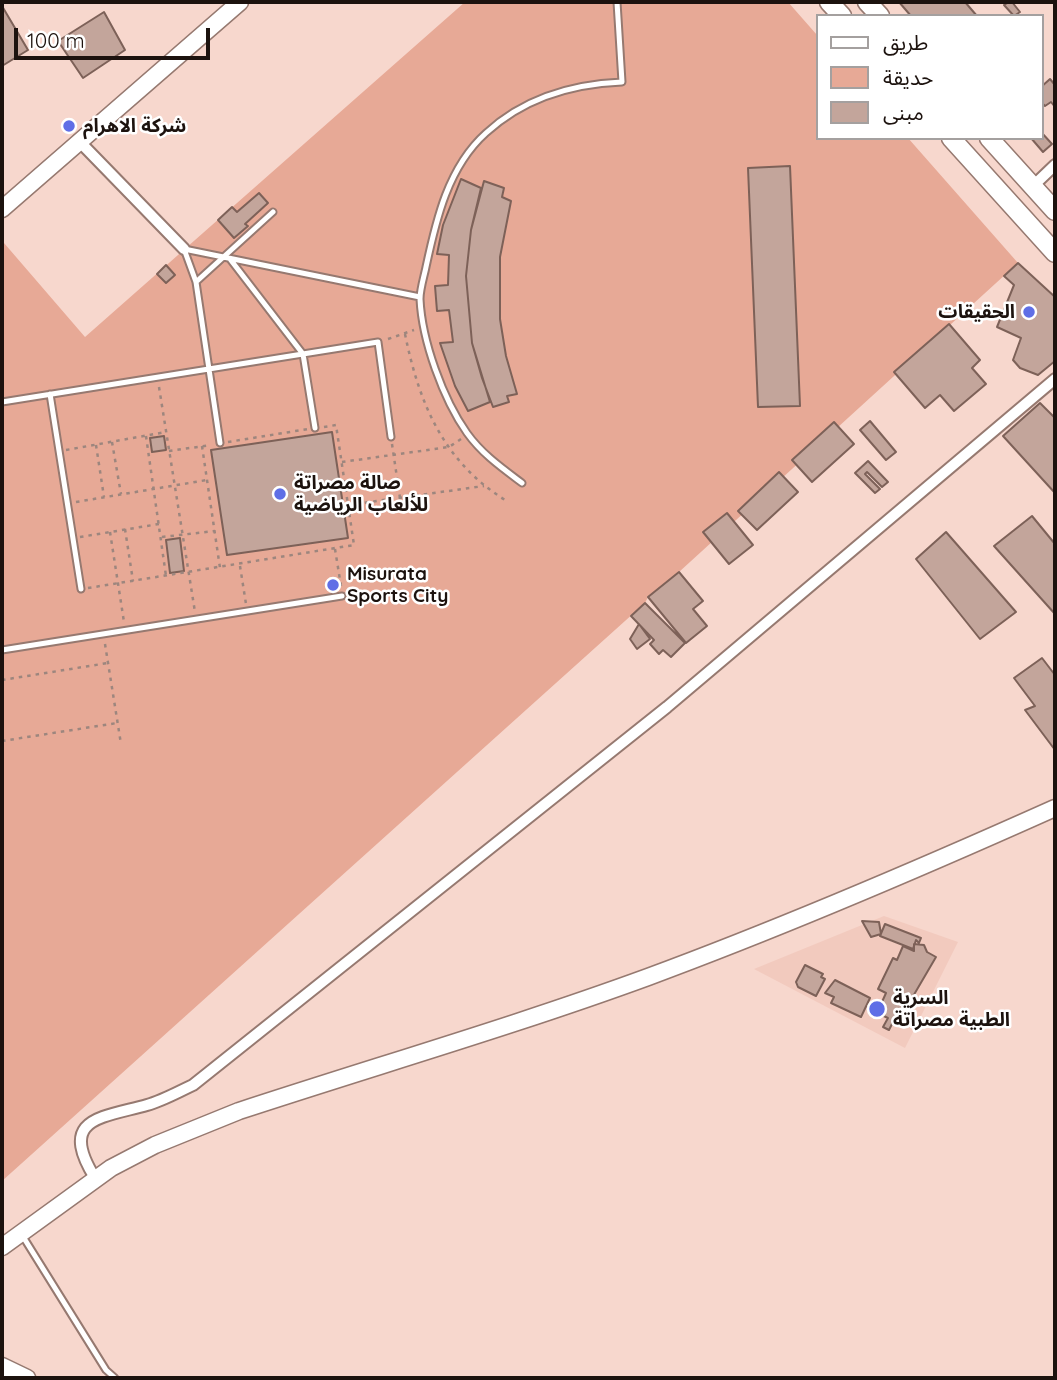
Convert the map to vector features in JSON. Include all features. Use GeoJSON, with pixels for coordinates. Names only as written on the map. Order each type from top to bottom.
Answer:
{"type":"FeatureCollection","features":[{"type":"Feature","properties":{"kind":"main road"},"geometry":{"type":"LineString","coordinates":[[953,140],[1055,253]]}},
{"type":"Feature","properties":{"kind":"main road"},"geometry":{"type":"LineString","coordinates":[[991,140],[1055,211]]}},
{"type":"Feature","properties":{"kind":"street"},"geometry":{"type":"LineString","coordinates":[[2,209],[240,2]]}},
{"type":"Feature","properties":{"kind":"street"},"geometry":{"type":"LineString","coordinates":[[78,141],[184,249]]}},
{"type":"Feature","properties":{"kind":"street"},"geometry":{"type":"LineString","coordinates":[[1032,187],[1055,165]]}},
{"type":"Feature","properties":{"kind":"street"},"geometry":{"type":"LineString","coordinates":[[95,1178],[84,1160],[80,1146],[85,1128],[97,1117],[148,1105],[193,1085],[667,707],[1055,379]]}},
{"type":"Feature","properties":{"kind":"street"},"geometry":{"type":"LineString","coordinates":[[2,1247],[95,1178],[155,1145],[239,1111],[562,1007],[747,939],[931,864],[1055,808]]}},
{"type":"Feature","properties":{"kind":"street"},"geometry":{"type":"LineString","coordinates":[[2,1366],[27,1378]]}},
{"type":"Feature","properties":{"kind":"lane"},"geometry":{"type":"LineString","coordinates":[[522,483],[486,455],[468,434],[452,408],[439,376],[420,297],[436,219],[465,156],[485,134],[511,113],[540,98],[570,88],[622,82],[617,2]]}},
{"type":"Feature","properties":{"kind":"lane"},"geometry":{"type":"LineString","coordinates":[[196,282],[227,258],[273,212]]}},
{"type":"Feature","properties":{"kind":"lane"},"geometry":{"type":"LineString","coordinates":[[184,249],[420,297]]}},
{"type":"Feature","properties":{"kind":"lane"},"geometry":{"type":"LineString","coordinates":[[184,249],[196,282],[220,443]]}},
{"type":"Feature","properties":{"kind":"lane"},"geometry":{"type":"LineString","coordinates":[[227,258],[303,354],[315,428]]}},
{"type":"Feature","properties":{"kind":"lane"},"geometry":{"type":"LineString","coordinates":[[2,402],[378,342],[391,438]]}},
{"type":"Feature","properties":{"kind":"lane"},"geometry":{"type":"LineString","coordinates":[[50,394],[81,589]]}},
{"type":"Feature","properties":{"kind":"lane"},"geometry":{"type":"LineString","coordinates":[[2,650],[342,596]]}},
{"type":"Feature","properties":{"kind":"lane"},"geometry":{"type":"LineString","coordinates":[[20,1233],[106,1370],[115,1378]]}},
{"type":"Feature","properties":{"kind":"path"},"geometry":{"type":"LineString","coordinates":[[378,342],[425,326]]}},
{"type":"Feature","properties":{"kind":"path"},"geometry":{"type":"LineString","coordinates":[[405,334],[427,411],[449,447],[485,486],[505,500]]}},
{"type":"Feature","properties":{"kind":"path"},"geometry":{"type":"LineString","coordinates":[[157,377],[196,619]]}},
{"type":"Feature","properties":{"kind":"path"},"geometry":{"type":"LineString","coordinates":[[81,589],[354,545],[336,425],[169,451]]}},
{"type":"Feature","properties":{"kind":"path"},"geometry":{"type":"LineString","coordinates":[[59,451],[166,432]]}},
{"type":"Feature","properties":{"kind":"path"},"geometry":{"type":"LineString","coordinates":[[342,462],[449,447],[468,434]]}},
{"type":"Feature","properties":{"kind":"path"},"geometry":{"type":"LineString","coordinates":[[146,436],[166,576]]}},
{"type":"Feature","properties":{"kind":"path"},"geometry":{"type":"LineString","coordinates":[[391,438],[400,498]]}},
{"type":"Feature","properties":{"kind":"path"},"geometry":{"type":"LineString","coordinates":[[112,442],[121,494]]}},
{"type":"Feature","properties":{"kind":"path"},"geometry":{"type":"LineString","coordinates":[[96,444],[104,497]]}},
{"type":"Feature","properties":{"kind":"path"},"geometry":{"type":"LineString","coordinates":[[202,446],[220,568]]}},
{"type":"Feature","properties":{"kind":"path"},"geometry":{"type":"LineString","coordinates":[[67,503],[207,480]]}},
{"type":"Feature","properties":{"kind":"path"},"geometry":{"type":"LineString","coordinates":[[348,505],[485,486]]}},
{"type":"Feature","properties":{"kind":"path"},"geometry":{"type":"LineString","coordinates":[[73,538],[159,524]]}},
{"type":"Feature","properties":{"kind":"path"},"geometry":{"type":"LineString","coordinates":[[125,529],[133,581]]}},
{"type":"Feature","properties":{"kind":"path"},"geometry":{"type":"LineString","coordinates":[[162,537],[215,531]]}},
{"type":"Feature","properties":{"kind":"path"},"geometry":{"type":"LineString","coordinates":[[110,532],[125,630]]}},
{"type":"Feature","properties":{"kind":"path"},"geometry":{"type":"LineString","coordinates":[[334,549],[342,596]]}},
{"type":"Feature","properties":{"kind":"path"},"geometry":{"type":"LineString","coordinates":[[240,564],[247,611]]}},
{"type":"Feature","properties":{"kind":"path"},"geometry":{"type":"LineString","coordinates":[[103,634],[121,744]]}},
{"type":"Feature","properties":{"kind":"path"},"geometry":{"type":"LineString","coordinates":[[2,680],[108,663]]}},
{"type":"Feature","properties":{"kind":"path"},"geometry":{"type":"LineString","coordinates":[[2,741],[117,723]]}},
{"type":"Feature","properties":{"kind":"shaded area","name":"السرية الطبية مصراتة"},"geometry":{"type":"Polygon","coordinates":[[[884,916],[958,942],[905,1048],[754,969],[884,916]]]}},
{"type":"Feature","properties":{"kind":"green space","name":"Misurata Sports City"},"geometry":{"type":"Polygon","coordinates":[[[465,2],[788,2],[816,34],[816,140],[910,140],[1018,263],[679,572],[648,597],[645,603],[2,1181],[4,243],[85,337],[465,2]]]}},
{"type":"Feature","properties":{"kind":"building"},"geometry":{"type":"Polygon","coordinates":[[[899,2],[965,2],[975,14],[909,14],[899,2]]]}},
{"type":"Feature","properties":{"kind":"building"},"geometry":{"type":"Polygon","coordinates":[[[1012,2],[1020,12],[1012,14],[1004,5],[1012,2]]]}},
{"type":"Feature","properties":{"kind":"building"},"geometry":{"type":"Polygon","coordinates":[[[2,6],[28,50],[2,66],[2,6]]]}},
{"type":"Feature","properties":{"kind":"building"},"geometry":{"type":"Polygon","coordinates":[[[104,12],[125,50],[83,78],[58,41],[104,12]]]}},
{"type":"Feature","properties":{"kind":"building"},"geometry":{"type":"Polygon","coordinates":[[[1050,79],[1055,85],[1055,107],[1051,102],[1045,106],[1043,104],[1043,85],[1050,79]]]}},
{"type":"Feature","properties":{"kind":"building"},"geometry":{"type":"Polygon","coordinates":[[[1043,134],[1052,144],[1043,152],[1033,140],[1043,140],[1043,134]]]}},
{"type":"Feature","properties":{"kind":"building"},"geometry":{"type":"Polygon","coordinates":[[[790,166],[800,406],[758,407],[748,168],[790,166]]]}},
{"type":"Feature","properties":{"kind":"building"},"geometry":{"type":"Polygon","coordinates":[[[461,179],[481,188],[471,230],[466,276],[472,343],[490,402],[468,411],[455,386],[440,343],[453,342],[449,310],[437,311],[435,286],[448,285],[449,255],[437,254],[443,225],[461,179]]]}},
{"type":"Feature","properties":{"kind":"building"},"geometry":{"type":"Polygon","coordinates":[[[484,181],[504,188],[502,197],[511,201],[500,257],[500,319],[506,356],[517,394],[507,396],[509,402],[493,407],[472,343],[466,276],[471,230],[484,181]]]}},
{"type":"Feature","properties":{"kind":"building"},"geometry":{"type":"Polygon","coordinates":[[[259,193],[268,203],[234,238],[218,220],[232,207],[237,212],[259,193]]]}},
{"type":"Feature","properties":{"kind":"building","name":"الحقيقات"},"geometry":{"type":"Polygon","coordinates":[[[1018,263],[1055,297],[1055,361],[1038,375],[1020,368],[1013,360],[1021,338],[997,327],[1014,285],[1004,276],[1018,263]]]}},
{"type":"Feature","properties":{"kind":"building"},"geometry":{"type":"Polygon","coordinates":[[[166,265],[175,275],[166,283],[157,274],[166,265]]]}},
{"type":"Feature","properties":{"kind":"building"},"geometry":{"type":"Polygon","coordinates":[[[949,324],[980,360],[972,368],[986,384],[954,411],[940,395],[925,408],[894,372],[949,324]]]}},
{"type":"Feature","properties":{"kind":"building"},"geometry":{"type":"Polygon","coordinates":[[[1040,403],[1055,418],[1055,493],[1003,436],[1040,403]]]}},
{"type":"Feature","properties":{"kind":"building"},"geometry":{"type":"Polygon","coordinates":[[[870,421],[896,452],[886,460],[860,430],[870,421]]]}},
{"type":"Feature","properties":{"kind":"building"},"geometry":{"type":"Polygon","coordinates":[[[834,422],[854,444],[812,482],[792,460],[834,422]]]}},
{"type":"Feature","properties":{"kind":"building","name":"صالة مصراتة للألعاب الرياضية"},"geometry":{"type":"Polygon","coordinates":[[[332,432],[348,538],[227,555],[211,450],[332,432]]]}},
{"type":"Feature","properties":{"kind":"building"},"geometry":{"type":"Polygon","coordinates":[[[164,436],[166,450],[152,452],[150,438],[164,436]]]}},
{"type":"Feature","properties":{"kind":"building"},"geometry":{"type":"Polygon","coordinates":[[[868,461],[888,482],[882,487],[867,472],[865,474],[880,489],[875,493],[855,473],[868,461]]]}},
{"type":"Feature","properties":{"kind":"building"},"geometry":{"type":"Polygon","coordinates":[[[779,472],[798,492],[757,530],[738,511],[779,472]]]}},
{"type":"Feature","properties":{"kind":"building"},"geometry":{"type":"Polygon","coordinates":[[[727,513],[753,545],[729,564],[703,532],[727,513]]]}},
{"type":"Feature","properties":{"kind":"building"},"geometry":{"type":"Polygon","coordinates":[[[1032,516],[1055,544],[1055,614],[994,546],[1032,516]]]}},
{"type":"Feature","properties":{"kind":"building"},"geometry":{"type":"Polygon","coordinates":[[[946,532],[1016,612],[980,639],[916,559],[946,532]]]}},
{"type":"Feature","properties":{"kind":"building"},"geometry":{"type":"Polygon","coordinates":[[[180,538],[184,571],[170,573],[166,540],[180,538]]]}},
{"type":"Feature","properties":{"kind":"building"},"geometry":{"type":"Polygon","coordinates":[[[679,572],[703,601],[693,609],[707,626],[686,643],[648,597],[679,572]]]}},
{"type":"Feature","properties":{"kind":"building"},"geometry":{"type":"Polygon","coordinates":[[[645,603],[685,643],[671,657],[663,650],[659,654],[650,644],[654,640],[631,616],[645,603]]]}},
{"type":"Feature","properties":{"kind":"building"},"geometry":{"type":"Polygon","coordinates":[[[639,624],[650,639],[637,649],[630,639],[639,624]]]}},
{"type":"Feature","properties":{"kind":"building"},"geometry":{"type":"Polygon","coordinates":[[[1042,658],[1055,675],[1055,750],[1025,710],[1035,706],[1014,678],[1042,658]]]}},
{"type":"Feature","properties":{"kind":"building"},"geometry":{"type":"Polygon","coordinates":[[[862,921],[879,922],[881,934],[871,937],[862,921]]]}},
{"type":"Feature","properties":{"kind":"building"},"geometry":{"type":"Polygon","coordinates":[[[885,924],[921,938],[919,943],[916,940],[913,949],[880,936],[885,924]]]}},
{"type":"Feature","properties":{"kind":"building"},"geometry":{"type":"Polygon","coordinates":[[[914,944],[924,945],[927,952],[936,957],[905,1010],[909,1014],[904,1027],[893,1022],[889,1030],[883,1027],[888,1018],[877,1013],[886,993],[878,989],[893,958],[897,960],[903,946],[914,951],[914,944]]]}},
{"type":"Feature","properties":{"kind":"building"},"geometry":{"type":"Polygon","coordinates":[[[805,965],[823,974],[821,977],[825,979],[816,996],[798,987],[796,982],[805,965]]]}},
{"type":"Feature","properties":{"kind":"building"},"geometry":{"type":"Polygon","coordinates":[[[835,980],[870,998],[861,1017],[831,1003],[834,997],[825,993],[835,980]]]}},
{"type":"Feature","properties":{"kind":"place","name":"شركة الاهرام"},"geometry":{"type":"Point","coordinates":[69,126]}},
{"type":"Feature","properties":{"kind":"place","name":"الحقيقات"},"geometry":{"type":"Point","coordinates":[1029,312]}},
{"type":"Feature","properties":{"kind":"place","name":"صالة مصراتة للألعاب الرياضية"},"geometry":{"type":"Point","coordinates":[280,494]}},
{"type":"Feature","properties":{"kind":"place","name":"Misurata Sports City"},"geometry":{"type":"Point","coordinates":[333,585]}},
{"type":"Feature","properties":{"kind":"place","name":"السرية الطبية مصراتة"},"geometry":{"type":"Point","coordinates":[877,1009]}}]}
